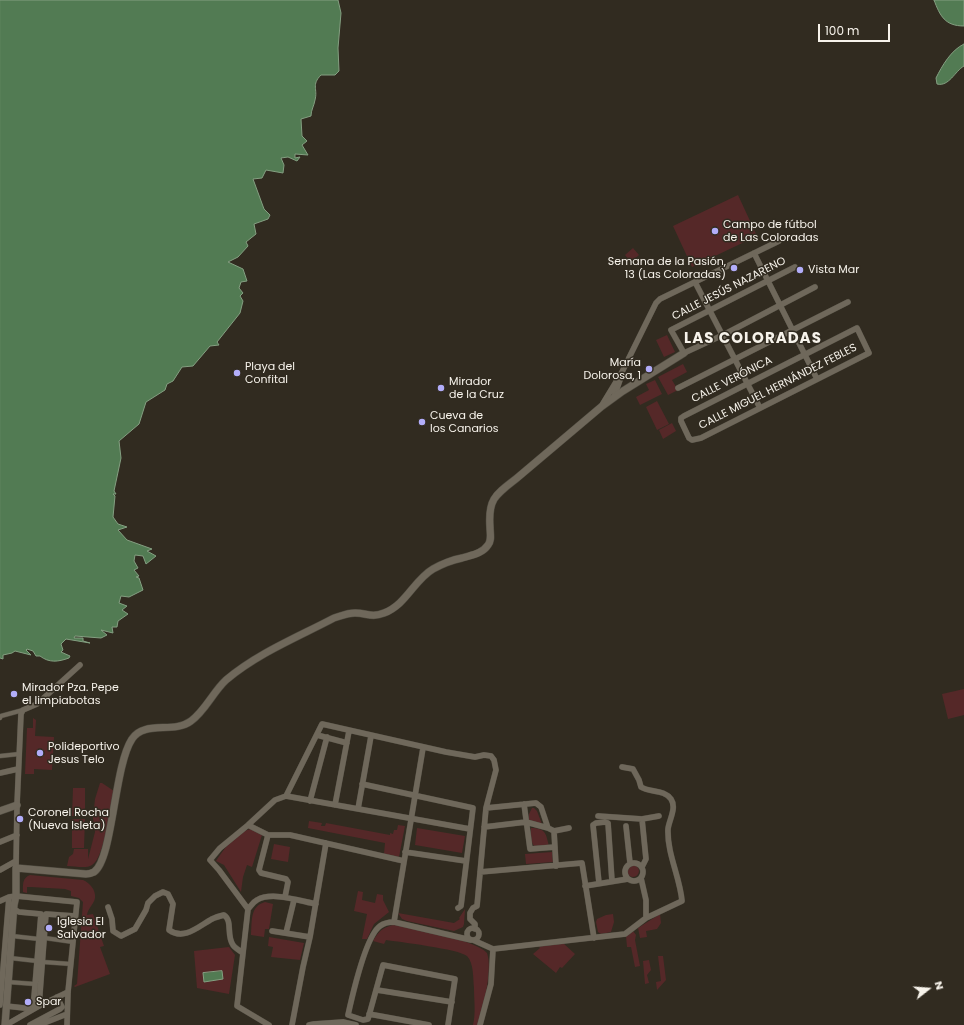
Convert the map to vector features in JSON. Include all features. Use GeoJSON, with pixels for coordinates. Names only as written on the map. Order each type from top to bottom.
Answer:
{"type":"FeatureCollection","features":[{"type":"Feature","properties":{"kind":"street"},"geometry":{"type":"LineString","coordinates":[[601,407],[622,372],[656,303],[660,299],[779,241]]}},
{"type":"Feature","properties":{"kind":"street"},"geometry":{"type":"LineString","coordinates":[[754,253],[817,379]]}},
{"type":"Feature","properties":{"kind":"street","name":"CALLE JESÚS NAZARENO"},"geometry":{"type":"LineString","coordinates":[[684,354],[671,330],[795,267]]}},
{"type":"Feature","properties":{"kind":"street"},"geometry":{"type":"LineString","coordinates":[[695,282],[760,408]]}},
{"type":"Feature","properties":{"kind":"street"},"geometry":{"type":"LineString","coordinates":[[0,870],[16,865],[86,874],[94,872],[98,867],[107,846],[124,755],[134,736],[141,731],[150,728],[178,727],[186,724],[197,716],[225,682],[248,664],[346,614],[356,613],[376,616],[389,611],[404,598],[426,574],[433,569],[453,560],[480,553],[489,544],[491,538],[489,512],[492,500],[502,489],[614,397],[620,390],[684,354],[815,287]]}},
{"type":"Feature","properties":{"kind":"street"},"geometry":{"type":"LineString","coordinates":[[678,388],[848,302]]}},
{"type":"Feature","properties":{"kind":"street","name":"CALLE MIGUEL HERNÁNDEZ FEBLES"},"geometry":{"type":"LineString","coordinates":[[696,440],[869,353],[857,328]]}},
{"type":"Feature","properties":{"kind":"street","name":"CALLE VERÓNICA"},"geometry":{"type":"LineString","coordinates":[[696,440],[689,438],[681,418],[857,328]]}},
{"type":"Feature","properties":{"kind":"street"},"geometry":{"type":"LineString","coordinates":[[620,390],[622,372]]}},
{"type":"Feature","properties":{"kind":"street"},"geometry":{"type":"LineString","coordinates":[[0,718],[1,716],[23,710],[37,704],[80,665]]}},
{"type":"Feature","properties":{"kind":"street"},"geometry":{"type":"LineString","coordinates":[[3,1005],[0,999],[3,931],[12,896],[16,865],[18,769],[21,714],[23,710]]}},
{"type":"Feature","properties":{"kind":"street"},"geometry":{"type":"LineString","coordinates":[[286,796],[322,724],[423,748],[470,757],[492,756],[496,770],[486,808],[477,906],[473,908],[470,913],[470,919],[475,924],[474,929]]}},
{"type":"Feature","properties":{"kind":"street"},"geometry":{"type":"LineString","coordinates":[[335,805],[349,731]]}},
{"type":"Feature","properties":{"kind":"street"},"geometry":{"type":"LineString","coordinates":[[317,734],[347,743]]}},
{"type":"Feature","properties":{"kind":"street"},"geometry":{"type":"LineString","coordinates":[[358,809],[371,736]]}},
{"type":"Feature","properties":{"kind":"street"},"geometry":{"type":"LineString","coordinates":[[310,801],[327,737]]}},
{"type":"Feature","properties":{"kind":"street"},"geometry":{"type":"LineString","coordinates":[[394,922],[423,748]]}},
{"type":"Feature","properties":{"kind":"street"},"geometry":{"type":"LineString","coordinates":[[0,756],[19,754]]}},
{"type":"Feature","properties":{"kind":"street"},"geometry":{"type":"LineString","coordinates":[[448,1025],[455,979],[383,965],[368,1019],[363,1020],[348,1015],[354,988],[369,942],[379,926],[388,922],[394,922],[472,940],[492,948],[625,934],[646,918],[682,902],[681,890],[674,867],[668,829],[673,809],[672,802],[664,793],[646,790],[641,787],[633,769],[622,766]]}},
{"type":"Feature","properties":{"kind":"street"},"geometry":{"type":"LineString","coordinates":[[0,772],[18,769]]}},
{"type":"Feature","properties":{"kind":"street"},"geometry":{"type":"LineString","coordinates":[[362,784],[473,808],[461,906],[458,908]]}},
{"type":"Feature","properties":{"kind":"street"},"geometry":{"type":"LineString","coordinates":[[248,909],[210,860],[220,848],[276,800],[286,796],[470,830]]}},
{"type":"Feature","properties":{"kind":"street"},"geometry":{"type":"LineString","coordinates":[[486,808],[536,803],[541,807],[548,828]]}},
{"type":"Feature","properties":{"kind":"street"},"geometry":{"type":"LineString","coordinates":[[524,804],[530,849],[555,847]]}},
{"type":"Feature","properties":{"kind":"street"},"geometry":{"type":"LineString","coordinates":[[0,811],[17,805]]}},
{"type":"Feature","properties":{"kind":"street"},"geometry":{"type":"LineString","coordinates":[[598,816],[642,819],[659,816]]}},
{"type":"Feature","properties":{"kind":"street"},"geometry":{"type":"LineString","coordinates":[[642,819],[646,858],[642,867]]}},
{"type":"Feature","properties":{"kind":"street"},"geometry":{"type":"LineString","coordinates":[[484,827],[526,822],[554,831],[569,828]]}},
{"type":"Feature","properties":{"kind":"street"},"geometry":{"type":"LineString","coordinates":[[599,884],[593,825],[596,822],[608,823],[612,881]]}},
{"type":"Feature","properties":{"kind":"street"},"geometry":{"type":"LineString","coordinates":[[248,825],[268,835],[290,835],[404,861]]}},
{"type":"Feature","properties":{"kind":"street"},"geometry":{"type":"LineString","coordinates":[[626,826],[630,863],[627,865],[625,871],[628,879]]}},
{"type":"Feature","properties":{"kind":"street"},"geometry":{"type":"LineString","coordinates":[[554,831],[556,866]]}},
{"type":"Feature","properties":{"kind":"street"},"geometry":{"type":"LineString","coordinates":[[0,842],[17,835]]}},
{"type":"Feature","properties":{"kind":"street"},"geometry":{"type":"LineString","coordinates":[[268,835],[259,870],[261,873],[286,879],[288,882],[285,897]]}},
{"type":"Feature","properties":{"kind":"street"},"geometry":{"type":"LineString","coordinates":[[292,1025],[310,937],[326,843]]}},
{"type":"Feature","properties":{"kind":"street"},"geometry":{"type":"LineString","coordinates":[[405,852],[466,861]]}},
{"type":"Feature","properties":{"kind":"street"},"geometry":{"type":"LineString","coordinates":[[480,872],[582,863],[594,938]]}},
{"type":"Feature","properties":{"kind":"street"},"geometry":{"type":"LineString","coordinates":[[586,886],[628,879],[636,881],[641,878],[644,873],[642,867],[638,863],[630,863]]}},
{"type":"Feature","properties":{"kind":"street"},"geometry":{"type":"LineString","coordinates":[[641,878],[646,900],[646,918]]}},
{"type":"Feature","properties":{"kind":"street"},"geometry":{"type":"LineString","coordinates":[[108,907],[112,919],[113,931],[121,936],[135,929],[146,910],[148,903],[155,896],[163,892],[168,894],[173,904],[170,930],[175,934],[196,929],[213,918],[224,915],[228,917],[229,934],[233,946],[243,953]]}},
{"type":"Feature","properties":{"kind":"street"},"geometry":{"type":"LineString","coordinates":[[12,896],[14,909],[12,936],[8,982],[3,1005],[5,1025],[36,1007],[68,992]]}},
{"type":"Feature","properties":{"kind":"street"},"geometry":{"type":"LineString","coordinates":[[0,901],[12,896],[77,902],[68,992],[67,1025]]}},
{"type":"Feature","properties":{"kind":"street"},"geometry":{"type":"LineString","coordinates":[[269,1025],[237,1006],[248,909],[255,901],[262,898],[285,897],[316,904]]}},
{"type":"Feature","properties":{"kind":"street"},"geometry":{"type":"LineString","coordinates":[[286,933],[294,900]]}},
{"type":"Feature","properties":{"kind":"street"},"geometry":{"type":"LineString","coordinates":[[14,909],[19,912],[41,914],[42,938]]}},
{"type":"Feature","properties":{"kind":"street"},"geometry":{"type":"LineString","coordinates":[[36,1007],[42,938],[46,914],[75,916]]}},
{"type":"Feature","properties":{"kind":"street"},"geometry":{"type":"LineString","coordinates":[[453,935],[474,929]]}},
{"type":"Feature","properties":{"kind":"street"},"geometry":{"type":"LineString","coordinates":[[474,929],[478,931],[492,948],[491,984],[480,1025]]}},
{"type":"Feature","properties":{"kind":"street"},"geometry":{"type":"LineString","coordinates":[[272,931],[310,937]]}},
{"type":"Feature","properties":{"kind":"street"},"geometry":{"type":"LineString","coordinates":[[467,932],[467,936],[472,940]]}},
{"type":"Feature","properties":{"kind":"street"},"geometry":{"type":"LineString","coordinates":[[472,940],[476,939],[479,934]]}},
{"type":"Feature","properties":{"kind":"street"},"geometry":{"type":"LineString","coordinates":[[12,936],[73,942]]}},
{"type":"Feature","properties":{"kind":"street"},"geometry":{"type":"LineString","coordinates":[[10,958],[71,964]]}},
{"type":"Feature","properties":{"kind":"street"},"geometry":{"type":"LineString","coordinates":[[36,1007],[36,984],[40,962]]}},
{"type":"Feature","properties":{"kind":"street"},"geometry":{"type":"LineString","coordinates":[[8,982],[36,984]]}},
{"type":"Feature","properties":{"kind":"street"},"geometry":{"type":"LineString","coordinates":[[377,990],[452,1002]]}},
{"type":"Feature","properties":{"kind":"street"},"geometry":{"type":"LineString","coordinates":[[30,1025],[62,1007],[57,997]]}},
{"type":"Feature","properties":{"kind":"street"},"geometry":{"type":"LineString","coordinates":[[3,1005],[36,1007]]}},
{"type":"Feature","properties":{"kind":"street"},"geometry":{"type":"LineString","coordinates":[[39,1025],[67,1014]]}},
{"type":"Feature","properties":{"kind":"street"},"geometry":{"type":"LineString","coordinates":[[369,1014],[429,1025]]}},
{"type":"Feature","properties":{"kind":"street"},"geometry":{"type":"LineString","coordinates":[[309,1025],[343,1022],[356,1025]]}},
{"type":"Feature","properties":{"kind":"shaded area"},"geometry":{"type":"Polygon","coordinates":[[[0,0],[338,0],[341,13],[338,48],[339,71],[335,75],[321,75],[318,78],[315,84],[316,96],[311,116],[301,119],[302,136],[307,141],[302,145],[308,155],[295,154],[295,158],[300,157],[297,161],[288,157],[281,158],[284,165],[283,173],[266,170],[262,178],[253,179],[264,209],[270,215],[268,219],[254,224],[256,234],[246,242],[248,246],[238,257],[228,262],[243,269],[247,281],[241,282],[239,288],[243,293],[240,296],[243,301],[240,313],[217,342],[219,345],[210,346],[193,366],[182,367],[173,381],[167,384],[165,390],[146,402],[139,424],[119,441],[121,458],[114,491],[116,494],[113,494],[115,496],[113,517],[118,524],[127,527],[118,530],[127,540],[152,549],[147,551],[156,556],[146,564],[143,556],[135,555],[134,561],[138,568],[134,570],[139,576],[136,577],[139,578],[143,590],[129,597],[121,596],[119,603],[127,606],[122,610],[128,614],[118,621],[117,627],[112,627],[113,633],[101,630],[107,635],[101,638],[75,636],[74,638],[83,638],[83,641],[90,643],[66,639],[61,644],[63,650],[61,652],[70,656],[69,658],[57,661],[50,661],[40,656],[36,656],[33,651],[27,649],[26,650],[31,655],[15,651],[3,655],[3,659],[0,658],[0,0]]]}},
{"type":"Feature","properties":{"kind":"shaded area"},"geometry":{"type":"Polygon","coordinates":[[[934,0],[964,0],[964,26],[952,24],[944,19],[934,0]]]}},
{"type":"Feature","properties":{"kind":"shaded area"},"geometry":{"type":"Polygon","coordinates":[[[964,44],[964,66],[945,83],[937,84],[936,78],[944,64],[955,50],[964,44]]]}},
{"type":"Feature","properties":{"kind":"shaded area","name":"Campo de fútbol de Las Coloradas"},"geometry":{"type":"Polygon","coordinates":[[[738,195],[757,236],[692,267],[673,226],[738,195]]]}},
{"type":"Feature","properties":{"kind":"shaded area"},"geometry":{"type":"Polygon","coordinates":[[[633,248],[639,255],[631,262],[625,255],[633,248]]]}},
{"type":"Feature","properties":{"kind":"shaded area"},"geometry":{"type":"Polygon","coordinates":[[[667,335],[675,352],[664,357],[656,340],[667,335]]]}},
{"type":"Feature","properties":{"kind":"shaded area"},"geometry":{"type":"Polygon","coordinates":[[[683,364],[687,372],[672,380],[678,390],[668,395],[658,377],[683,364]]]}},
{"type":"Feature","properties":{"kind":"shaded area"},"geometry":{"type":"Polygon","coordinates":[[[655,380],[662,394],[640,405],[636,397],[649,390],[646,384],[655,380]]]}},
{"type":"Feature","properties":{"kind":"shaded area"},"geometry":{"type":"Polygon","coordinates":[[[657,401],[669,424],[657,430],[646,407],[657,401]]]}},
{"type":"Feature","properties":{"kind":"shaded area"},"geometry":{"type":"Polygon","coordinates":[[[672,423],[676,431],[663,439],[659,430],[672,423]]]}},
{"type":"Feature","properties":{"kind":"shaded area"},"geometry":{"type":"Polygon","coordinates":[[[964,689],[964,715],[948,719],[942,694],[964,689]]]}},
{"type":"Feature","properties":{"kind":"shaded area","name":"Polideportivo Jesus Telo"},"geometry":{"type":"Polygon","coordinates":[[[33,718],[36,720],[35,736],[54,737],[52,770],[34,769],[34,774],[25,774],[27,728],[33,728],[33,718]]]}},
{"type":"Feature","properties":{"kind":"shaded area"},"geometry":{"type":"Polygon","coordinates":[[[100,783],[114,791],[100,853],[96,861],[90,866],[67,866],[69,857],[73,854],[74,849],[88,849],[88,859],[95,832],[93,818],[95,799],[100,783]]]}},
{"type":"Feature","properties":{"kind":"shaded area"},"geometry":{"type":"Polygon","coordinates":[[[73,788],[85,788],[85,817],[72,816],[73,788]]]}},
{"type":"Feature","properties":{"kind":"shaded area"},"geometry":{"type":"Polygon","coordinates":[[[532,808],[537,811],[542,824],[529,821],[529,814],[532,808]]]}},
{"type":"Feature","properties":{"kind":"shaded area"},"geometry":{"type":"Polygon","coordinates":[[[72,819],[85,819],[84,848],[72,848],[72,819]]]}},
{"type":"Feature","properties":{"kind":"shaded area"},"geometry":{"type":"Polygon","coordinates":[[[309,821],[322,823],[321,826],[325,826],[326,823],[390,835],[390,833],[393,834],[394,830],[397,830],[398,825],[405,826],[399,857],[384,854],[385,843],[308,828],[309,821]]]}},
{"type":"Feature","properties":{"kind":"shaded area"},"geometry":{"type":"Polygon","coordinates":[[[417,828],[465,836],[462,853],[415,845],[417,828]]]}},
{"type":"Feature","properties":{"kind":"shaded area"},"geometry":{"type":"Polygon","coordinates":[[[531,828],[540,829],[544,832],[549,846],[535,847],[533,845],[531,828]]]}},
{"type":"Feature","properties":{"kind":"shaded area"},"geometry":{"type":"Polygon","coordinates":[[[251,829],[262,835],[252,867],[247,865],[243,877],[241,892],[224,865],[216,861],[235,837],[240,833],[251,829]]]}},
{"type":"Feature","properties":{"kind":"shaded area"},"geometry":{"type":"Polygon","coordinates":[[[274,844],[290,847],[288,862],[271,859],[274,844]]]}},
{"type":"Feature","properties":{"kind":"shaded area"},"geometry":{"type":"Polygon","coordinates":[[[552,852],[553,862],[526,864],[525,854],[552,852]]]}},
{"type":"Feature","properties":{"kind":"shaded area"},"geometry":{"type":"Polygon","coordinates":[[[631,865],[635,865],[639,871],[635,877],[631,877],[627,873],[627,869],[631,865]]]}},
{"type":"Feature","properties":{"kind":"shaded area"},"geometry":{"type":"Polygon","coordinates":[[[30,875],[83,880],[92,887],[95,892],[95,898],[87,915],[93,914],[104,946],[100,947],[110,974],[75,987],[74,986],[77,984],[83,902],[79,898],[71,896],[71,891],[65,889],[27,887],[27,893],[23,892],[24,880],[30,875]]]}},
{"type":"Feature","properties":{"kind":"shaded area"},"geometry":{"type":"Polygon","coordinates":[[[358,891],[363,892],[362,900],[375,903],[377,894],[383,895],[383,900],[389,912],[374,924],[367,939],[362,939],[367,914],[354,911],[358,891]]]}},
{"type":"Feature","properties":{"kind":"shaded area"},"geometry":{"type":"Polygon","coordinates":[[[265,902],[273,904],[269,929],[265,929],[264,937],[251,935],[254,911],[260,904],[265,902]]]}},
{"type":"Feature","properties":{"kind":"shaded area"},"geometry":{"type":"Polygon","coordinates":[[[465,909],[463,927],[454,931],[407,921],[402,919],[398,913],[454,923],[460,919],[459,918],[465,909]]]}},
{"type":"Feature","properties":{"kind":"shaded area"},"geometry":{"type":"Polygon","coordinates":[[[613,914],[614,922],[611,932],[601,934],[598,932],[596,922],[597,919],[613,914]]]}},
{"type":"Feature","properties":{"kind":"shaded area"},"geometry":{"type":"Polygon","coordinates":[[[660,914],[661,923],[657,929],[646,931],[647,937],[640,938],[638,928],[660,914]]]}},
{"type":"Feature","properties":{"kind":"shaded area"},"geometry":{"type":"Polygon","coordinates":[[[396,924],[458,939],[481,948],[487,953],[489,960],[488,979],[485,999],[478,1025],[473,1025],[475,1011],[473,976],[471,963],[467,956],[462,953],[428,946],[386,940],[384,944],[373,941],[377,934],[382,930],[388,926],[396,924]]]}},
{"type":"Feature","properties":{"kind":"shaded area"},"geometry":{"type":"Polygon","coordinates":[[[633,931],[636,935],[635,940],[640,966],[635,967],[631,947],[627,947],[626,936],[633,931]]]}},
{"type":"Feature","properties":{"kind":"shaded area"},"geometry":{"type":"Polygon","coordinates":[[[269,937],[304,943],[300,960],[271,957],[273,947],[268,946],[269,937]]]}},
{"type":"Feature","properties":{"kind":"shaded area"},"geometry":{"type":"Polygon","coordinates":[[[563,943],[575,954],[562,968],[560,967],[556,973],[533,954],[540,948],[538,946],[563,943]]]}},
{"type":"Feature","properties":{"kind":"shaded area"},"geometry":{"type":"Polygon","coordinates":[[[229,947],[235,955],[229,994],[197,988],[194,951],[229,947]]]}},
{"type":"Feature","properties":{"kind":"shaded area"},"geometry":{"type":"Polygon","coordinates":[[[658,956],[663,956],[666,980],[657,990],[656,982],[661,981],[658,956]]]}},
{"type":"Feature","properties":{"kind":"shaded area"},"geometry":{"type":"Polygon","coordinates":[[[649,960],[651,970],[647,975],[649,983],[645,984],[643,961],[649,960]]]}},
{"type":"Feature","properties":{"kind":"shaded area"},"geometry":{"type":"Polygon","coordinates":[[[222,971],[223,979],[204,982],[203,973],[222,971]]]}},
{"type":"Feature","properties":{"kind":"place","name":"Campo de fútbol de Las Coloradas"},"geometry":{"type":"Point","coordinates":[715,231]}},
{"type":"Feature","properties":{"kind":"place","name":"Semana de la Pasión, 13 (Las Coloradas)"},"geometry":{"type":"Point","coordinates":[734,268]}},
{"type":"Feature","properties":{"kind":"place","name":"Vista Mar"},"geometry":{"type":"Point","coordinates":[800,270]}},
{"type":"Feature","properties":{"kind":"place","name":"María Dolorosa, 1"},"geometry":{"type":"Point","coordinates":[649,369]}},
{"type":"Feature","properties":{"kind":"place","name":"Playa del Confital"},"geometry":{"type":"Point","coordinates":[237,373]}},
{"type":"Feature","properties":{"kind":"place","name":"Mirador de la Cruz"},"geometry":{"type":"Point","coordinates":[441,388]}},
{"type":"Feature","properties":{"kind":"place","name":"Cueva de los Canarios"},"geometry":{"type":"Point","coordinates":[422,422]}},
{"type":"Feature","properties":{"kind":"place","name":"Mirador Pza. Pepe el limpiabotas"},"geometry":{"type":"Point","coordinates":[14,694]}},
{"type":"Feature","properties":{"kind":"place","name":"Polideportivo Jesus Telo"},"geometry":{"type":"Point","coordinates":[40,753]}},
{"type":"Feature","properties":{"kind":"place","name":"Coronel Rocha (Nueva Isleta)"},"geometry":{"type":"Point","coordinates":[20,819]}},
{"type":"Feature","properties":{"kind":"place","name":"Iglesia El Salvador"},"geometry":{"type":"Point","coordinates":[49,928]}},
{"type":"Feature","properties":{"kind":"place","name":"Spar"},"geometry":{"type":"Point","coordinates":[28,1002]}},
{"type":"Feature","properties":{"kind":"district","name":"LAS COLORADAS"},"geometry":{"type":"Point","coordinates":[753,339]}}]}
